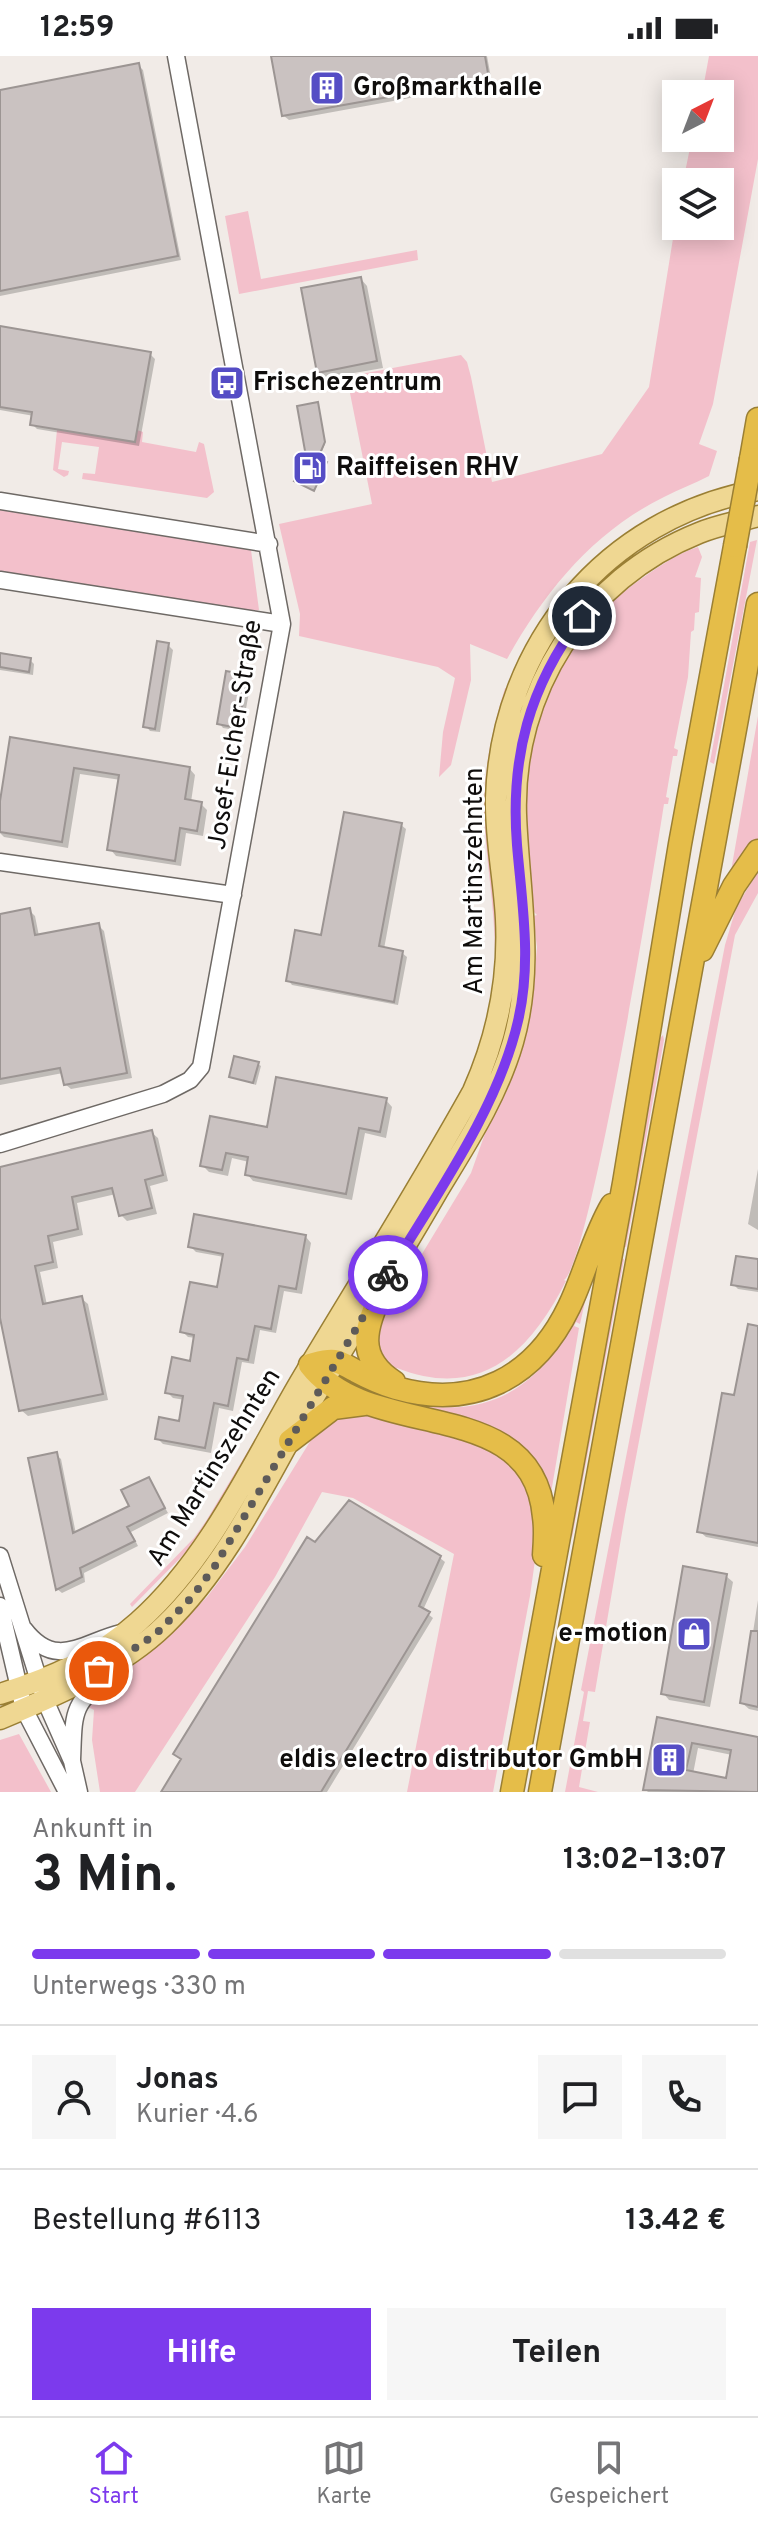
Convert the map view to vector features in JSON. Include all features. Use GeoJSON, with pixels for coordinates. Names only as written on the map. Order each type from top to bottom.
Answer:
{"type":"FeatureCollection","features":[{"type":"Feature","properties":{"kind":"highway"},"geometry":{"type":"LineString","coordinates":[[512,1792],[624,1183],[680,844],[758,419]]}},
{"type":"Feature","properties":{"kind":"highway"},"geometry":{"type":"LineString","coordinates":[[540,1792],[758,604]]}},
{"type":"Feature","properties":{"kind":"highway"},"geometry":{"type":"LineString","coordinates":[[691,972],[734,886],[758,851]]}},
{"type":"Feature","properties":{"kind":"highway"},"geometry":{"type":"LineString","coordinates":[[369,1405],[318,1373],[337,1361],[388,1385],[412,1392],[445,1395],[478,1390],[507,1379],[532,1360],[545,1346],[569,1307],[598,1232],[624,1183]]}},
{"type":"Feature","properties":{"kind":"highway"},"geometry":{"type":"LineString","coordinates":[[386,1280],[367,1332],[367,1350],[383,1374],[412,1392]]}},
{"type":"Feature","properties":{"kind":"highway"},"geometry":{"type":"LineString","coordinates":[[290,1441],[333,1408],[354,1404],[473,1431],[502,1445],[524,1465],[540,1497],[544,1516],[544,1616]]}},
{"type":"Feature","properties":{"kind":"main road","name":"Am Martinszehnten"},"geometry":{"type":"LineString","coordinates":[[0,1719],[24,1709],[42,1691],[126,1631],[159,1602],[198,1553],[318,1373],[473,1091],[493,1042],[501,1010],[506,959],[496,800],[498,764],[511,706],[532,657],[558,613],[575,592],[628,543],[678,515],[716,500],[758,490]]}},
{"type":"Feature","properties":{"kind":"main road","name":"Am Martinszehnten"},"geometry":{"type":"LineString","coordinates":[[337,1361],[482,1115],[501,1076],[519,1020],[526,950],[517,844],[516,786],[524,731],[543,678],[555,654],[582,616],[624,576],[696,534],[758,516]]}},
{"type":"Feature","properties":{"kind":"main road","name":"Am Martinszehnten"},"geometry":{"type":"LineString","coordinates":[[9,1691],[42,1691],[145,1643],[169,1621],[215,1566],[290,1441],[318,1373]]}},
{"type":"Feature","properties":{"kind":"street","name":"Josef-Eicher-Straße"},"geometry":{"type":"LineString","coordinates":[[0,1144],[163,1094],[190,1080],[201,1067],[282,624],[176,56]]}},
{"type":"Feature","properties":{"kind":"street"},"geometry":{"type":"LineString","coordinates":[[0,501],[269,544]]}},
{"type":"Feature","properties":{"kind":"street"},"geometry":{"type":"LineString","coordinates":[[0,580],[282,624]]}},
{"type":"Feature","properties":{"kind":"street"},"geometry":{"type":"LineString","coordinates":[[0,862],[233,895]]}},
{"type":"Feature","properties":{"kind":"street"},"geometry":{"type":"LineString","coordinates":[[0,1556],[42,1691],[72,1761],[79,1792]]}},
{"type":"Feature","properties":{"kind":"street"},"geometry":{"type":"LineString","coordinates":[[0,1606],[9,1691],[24,1709],[67,1792]]}},
{"type":"Feature","properties":{"kind":"street"},"geometry":{"type":"LineString","coordinates":[[21,1626],[33,1640],[55,1652],[75,1650],[101,1637],[126,1631]]}},
{"type":"Feature","properties":{"kind":"street"},"geometry":{"type":"LineString","coordinates":[[72,1761],[74,1717],[81,1699],[145,1643]]}},
{"type":"Feature","properties":{"kind":"shaded area"},"geometry":{"type":"Polygon","coordinates":[[[709,56],[758,56],[758,159],[713,404],[699,444],[717,451],[709,476],[638,511],[593,546],[555,587],[507,659],[470,644],[471,680],[451,765],[439,777],[443,732],[455,678],[438,667],[299,636],[300,614],[279,524],[372,504],[349,388],[319,382],[461,355],[467,362],[471,377],[492,482],[602,454],[649,387],[673,240],[734,240],[734,168],[686,168],[689,152],[734,152],[734,80],[705,80],[709,56]]]}},
{"type":"Feature","properties":{"kind":"shaded area"},"geometry":{"type":"Polygon","coordinates":[[[248,211],[261,279],[417,250],[418,260],[239,294],[225,216],[248,211]]]}},
{"type":"Feature","properties":{"kind":"shaded area"},"geometry":{"type":"Polygon","coordinates":[[[57,430],[135,442],[137,430],[143,432],[142,442],[196,452],[199,442],[204,444],[214,492],[207,498],[82,479],[83,473],[95,474],[99,447],[62,442],[58,469],[69,471],[64,477],[53,470],[57,430]]]}},
{"type":"Feature","properties":{"kind":"shaded area"},"geometry":{"type":"Polygon","coordinates":[[[0,510],[251,550],[259,610],[248,612],[0,574],[0,510]]]}},
{"type":"Feature","properties":{"kind":"shaded area"},"geometry":{"type":"Polygon","coordinates":[[[757,540],[714,764],[710,762],[750,542],[757,540]]]}},
{"type":"Feature","properties":{"kind":"shaded area"},"geometry":{"type":"Polygon","coordinates":[[[698,547],[702,557],[695,577],[701,578],[699,612],[695,613],[694,630],[691,632],[688,677],[674,748],[678,750],[677,756],[673,756],[666,797],[669,798],[668,804],[664,804],[605,1137],[575,1257],[566,1281],[536,1329],[500,1364],[478,1374],[454,1378],[427,1377],[397,1368],[393,1371],[383,1359],[379,1347],[382,1320],[471,1173],[488,1125],[513,1074],[532,1004],[537,947],[533,916],[537,915],[534,912],[528,846],[527,786],[530,758],[547,699],[569,655],[602,611],[657,568],[698,547]]]}},
{"type":"Feature","properties":{"kind":"shaded area"},"geometry":{"type":"Polygon","coordinates":[[[505,688],[508,689],[494,739],[487,790],[498,926],[497,976],[479,1058],[475,1057],[489,1007],[495,955],[484,792],[490,747],[505,688]]]}},
{"type":"Feature","properties":{"kind":"shaded area"},"geometry":{"type":"Polygon","coordinates":[[[758,716],[758,839],[733,873],[731,871],[758,716]]]}},
{"type":"Feature","properties":{"kind":"shaded area"},"geometry":{"type":"Polygon","coordinates":[[[758,871],[758,893],[735,935],[625,1515],[595,1692],[588,1691],[583,1721],[590,1722],[579,1787],[598,1792],[565,1792],[584,1692],[581,1690],[725,945],[736,908],[758,871]]]}},
{"type":"Feature","properties":{"kind":"shaded area"},"geometry":{"type":"Polygon","coordinates":[[[663,1035],[626,1247],[622,1247],[660,1038],[663,1035]]]}},
{"type":"Feature","properties":{"kind":"shaded area"},"geometry":{"type":"Polygon","coordinates":[[[620,1258],[624,1259],[572,1538],[571,1531],[620,1258]]]}},
{"type":"Feature","properties":{"kind":"shaded area"},"geometry":{"type":"Polygon","coordinates":[[[583,1296],[586,1297],[580,1324],[576,1322],[574,1326],[579,1328],[550,1499],[532,1464],[341,1379],[344,1374],[393,1398],[433,1406],[463,1407],[490,1401],[514,1390],[536,1373],[570,1326],[583,1296]]]}},
{"type":"Feature","properties":{"kind":"shaded area"},"geometry":{"type":"Polygon","coordinates":[[[356,1412],[451,1433],[498,1451],[523,1477],[539,1532],[493,1792],[407,1792],[454,1554],[353,1498],[322,1492],[275,1577],[135,1792],[100,1792],[92,1740],[94,1710],[86,1706],[99,1689],[143,1658],[207,1597],[245,1547],[319,1427],[340,1415],[356,1412]]]}},
{"type":"Feature","properties":{"kind":"shaded area"},"geometry":{"type":"Polygon","coordinates":[[[267,1419],[270,1419],[196,1542],[132,1607],[130,1604],[194,1538],[267,1419]]]}},
{"type":"Feature","properties":{"kind":"shaded area"},"geometry":{"type":"Polygon","coordinates":[[[19,1734],[51,1792],[0,1792],[0,1740],[19,1734]]]}},
{"type":"Feature","properties":{"kind":"building","name":"Großmarkthalle"},"geometry":{"type":"Polygon","coordinates":[[[271,56],[485,56],[489,79],[282,116],[271,56]]]}},
{"type":"Feature","properties":{"kind":"building"},"geometry":{"type":"Polygon","coordinates":[[[139,63],[178,256],[0,291],[0,90],[139,63]]]}},
{"type":"Feature","properties":{"kind":"building"},"geometry":{"type":"Polygon","coordinates":[[[361,277],[377,361],[317,373],[301,288],[361,277]]]}},
{"type":"Feature","properties":{"kind":"building"},"geometry":{"type":"Polygon","coordinates":[[[0,326],[151,352],[135,442],[30,425],[32,412],[0,407],[0,326]]]}},
{"type":"Feature","properties":{"kind":"building"},"geometry":{"type":"Polygon","coordinates":[[[318,402],[325,442],[318,458],[327,462],[314,491],[294,481],[308,453],[305,451],[297,406],[318,402]]]}},
{"type":"Feature","properties":{"kind":"building"},"geometry":{"type":"Polygon","coordinates":[[[157,641],[169,643],[155,729],[143,727],[157,641]]]}},
{"type":"Feature","properties":{"kind":"building"},"geometry":{"type":"Polygon","coordinates":[[[0,653],[31,658],[29,672],[0,667],[0,653]]]}},
{"type":"Feature","properties":{"kind":"building"},"geometry":{"type":"Polygon","coordinates":[[[226,671],[248,675],[238,728],[217,724],[226,671]]]}},
{"type":"Feature","properties":{"kind":"building"},"geometry":{"type":"Polygon","coordinates":[[[10,737],[190,767],[185,799],[202,802],[197,831],[180,828],[175,861],[107,850],[119,775],[74,768],[62,842],[0,832],[0,801],[10,737]]]}},
{"type":"Feature","properties":{"kind":"building"},"geometry":{"type":"Polygon","coordinates":[[[344,812],[402,823],[379,946],[403,951],[394,1002],[286,981],[295,930],[321,935],[344,812]]]}},
{"type":"Feature","properties":{"kind":"building"},"geometry":{"type":"Polygon","coordinates":[[[30,908],[35,935],[99,923],[127,1073],[64,1085],[60,1068],[0,1079],[0,914],[30,908]]]}},
{"type":"Feature","properties":{"kind":"building"},"geometry":{"type":"Polygon","coordinates":[[[234,1056],[259,1062],[253,1083],[229,1077],[234,1056]]]}},
{"type":"Feature","properties":{"kind":"building"},"geometry":{"type":"Polygon","coordinates":[[[276,1077],[387,1098],[380,1132],[359,1128],[346,1194],[245,1175],[248,1157],[226,1153],[222,1170],[200,1166],[210,1116],[267,1127],[276,1077]]]}},
{"type":"Feature","properties":{"kind":"building"},"geometry":{"type":"Polygon","coordinates":[[[152,1130],[163,1175],[145,1180],[152,1208],[119,1216],[112,1188],[72,1197],[78,1229],[48,1236],[53,1262],[35,1266],[43,1304],[82,1296],[103,1394],[19,1411],[0,1318],[0,1167],[152,1130]]]}},
{"type":"Feature","properties":{"kind":"building"},"geometry":{"type":"Polygon","coordinates":[[[194,1214],[306,1235],[296,1289],[279,1286],[271,1329],[255,1326],[248,1360],[237,1358],[228,1406],[214,1403],[205,1448],[155,1439],[159,1417],[179,1421],[183,1396],[165,1393],[172,1357],[190,1361],[194,1335],[180,1332],[190,1282],[217,1287],[223,1254],[188,1247],[194,1214]]]}},
{"type":"Feature","properties":{"kind":"building"},"geometry":{"type":"Polygon","coordinates":[[[736,1256],[758,1259],[758,1289],[731,1285],[736,1256]]]}},
{"type":"Feature","properties":{"kind":"building"},"geometry":{"type":"Polygon","coordinates":[[[748,1324],[758,1326],[758,1543],[697,1532],[722,1393],[734,1395],[748,1324]]]}},
{"type":"Feature","properties":{"kind":"building"},"geometry":{"type":"Polygon","coordinates":[[[57,1452],[73,1533],[129,1506],[121,1490],[149,1477],[165,1508],[127,1527],[135,1541],[80,1568],[82,1577],[56,1590],[28,1458],[57,1452]]]}},
{"type":"Feature","properties":{"kind":"building"},"geometry":{"type":"Polygon","coordinates":[[[349,1500],[441,1556],[419,1606],[430,1612],[321,1792],[161,1792],[181,1759],[173,1754],[307,1537],[315,1542],[349,1500]]]}},
{"type":"Feature","properties":{"kind":"building","name":"e-motion"},"geometry":{"type":"Polygon","coordinates":[[[683,1566],[727,1574],[704,1702],[661,1694],[683,1566]]]}},
{"type":"Feature","properties":{"kind":"building"},"geometry":{"type":"Polygon","coordinates":[[[751,1631],[758,1631],[758,1707],[740,1703],[751,1631]]]}},
{"type":"Feature","properties":{"kind":"building","name":"eldis electro distributor GmbH"},"geometry":{"type":"Polygon","coordinates":[[[657,1717],[758,1737],[758,1792],[643,1790],[657,1717]],[[692,1743],[686,1770],[726,1778],[731,1750],[692,1743]]]}},
{"type":"Feature","properties":{"kind":"way so far"},"geometry":{"type":"LineString","coordinates":[[99,1671],[155,1635],[192,1597],[215,1566],[388,1275]]}},
{"type":"Feature","properties":{"kind":"place","name":"Großmarkthalle"},"geometry":{"type":"Point","coordinates":[327,88]}},
{"type":"Feature","properties":{"kind":"place","name":"Frischezentrum"},"geometry":{"type":"Point","coordinates":[227,383]}},
{"type":"Feature","properties":{"kind":"place","name":"Raiffeisen RHV"},"geometry":{"type":"Point","coordinates":[310,468]}},
{"type":"Feature","properties":{"kind":"place","name":"e-motion"},"geometry":{"type":"Point","coordinates":[694,1634]}},
{"type":"Feature","properties":{"kind":"place","name":"eldis electro distributor GmbH"},"geometry":{"type":"Point","coordinates":[669,1760]}},
{"type":"Feature","properties":{"kind":"route"},"geometry":{"type":"LineString","coordinates":[[388,1275],[476,1128],[501,1076],[519,1020],[526,965],[524,905],[517,844],[519,759],[533,700],[555,654],[582,616]]}}]}
